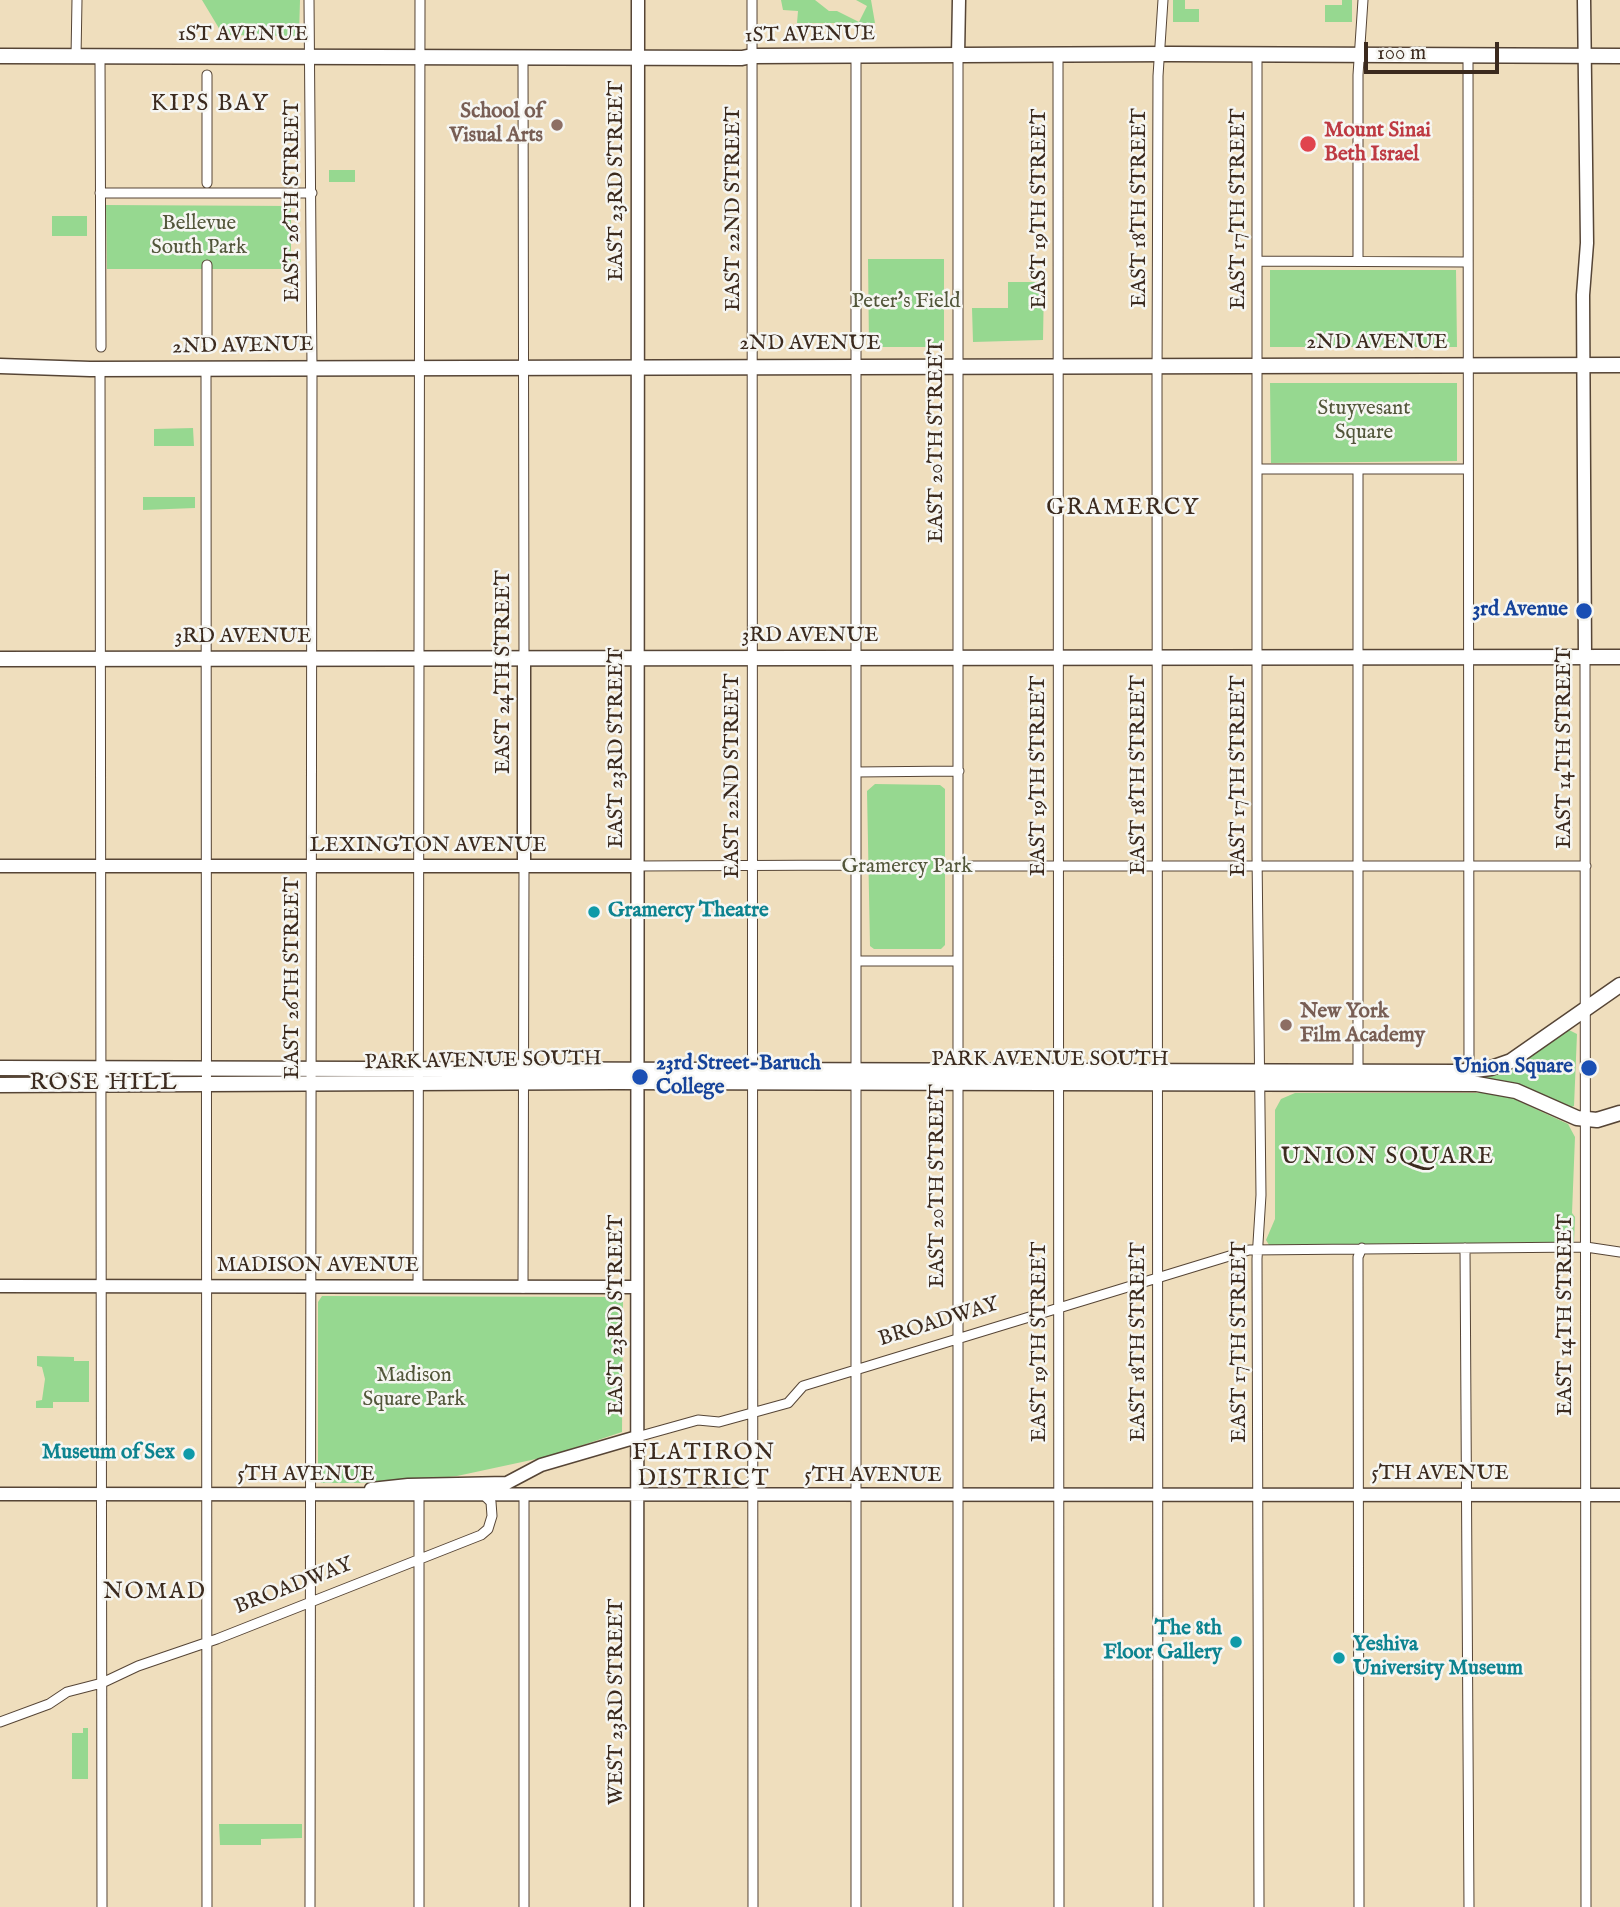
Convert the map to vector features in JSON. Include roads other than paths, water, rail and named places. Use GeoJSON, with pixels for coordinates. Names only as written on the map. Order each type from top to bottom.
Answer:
{"type":"FeatureCollection","features":[{"type":"Feature","properties":{"kind":"main road","name":"EAST 23RD STREET"},"geometry":{"type":"LineString","coordinates":[[638,0],[638,1496]]}},
{"type":"Feature","properties":{"kind":"main road","name":"EAST 20TH STREET"},"geometry":{"type":"LineString","coordinates":[[958,56],[959,0]]}},
{"type":"Feature","properties":{"kind":"main road","name":"EAST 14TH STREET"},"geometry":{"type":"LineString","coordinates":[[1584,0],[1585,657]]}},
{"type":"Feature","properties":{"kind":"main road","name":"1ST AVENUE"},"geometry":{"type":"LineString","coordinates":[[0,57],[637,58],[1160,54],[1620,56]]}},
{"type":"Feature","properties":{"kind":"main road","name":"2ND AVENUE"},"geometry":{"type":"LineString","coordinates":[[0,366],[100,369],[417,366],[1620,365]]}},
{"type":"Feature","properties":{"kind":"main road","name":"3RD AVENUE"},"geometry":{"type":"LineString","coordinates":[[0,659],[1620,657]]}},
{"type":"Feature","properties":{"kind":"main road","name":"EAST 24TH STREET"},"geometry":{"type":"LineString","coordinates":[[524,658],[524,866]]}},
{"type":"Feature","properties":{"kind":"main road","name":"LEXINGTON AVENUE"},"geometry":{"type":"LineString","coordinates":[[0,866],[637,866]]}},
{"type":"Feature","properties":{"kind":"main road"},"geometry":{"type":"LineString","coordinates":[[1469,1078],[1506,1063],[1620,985]]}},
{"type":"Feature","properties":{"kind":"main road","name":"PARK AVENUE SOUTH"},"geometry":{"type":"LineString","coordinates":[[0,1068],[418,1068],[525,1076]]}},
{"type":"Feature","properties":{"kind":"main road","name":"PARK AVENUE SOUTH"},"geometry":{"type":"LineString","coordinates":[[0,1085],[418,1085],[525,1076],[637,1075],[1469,1078]]}},
{"type":"Feature","properties":{"kind":"main road"},"geometry":{"type":"LineString","coordinates":[[1469,1078],[1510,1089],[1586,1119],[1597,1120],[1620,1113]]}},
{"type":"Feature","properties":{"kind":"main road","name":"MADISON AVENUE"},"geometry":{"type":"LineString","coordinates":[[0,1286],[637,1287]]}},
{"type":"Feature","properties":{"kind":"main road"},"geometry":{"type":"LineString","coordinates":[[419,1490],[507,1483],[541,1465],[637,1437]]}},
{"type":"Feature","properties":{"kind":"main road","name":"5TH AVENUE"},"geometry":{"type":"LineString","coordinates":[[0,1494],[342,1494],[419,1490],[485,1496],[1620,1495]]}},
{"type":"Feature","properties":{"kind":"main road","name":"WEST 23RD STREET"},"geometry":{"type":"LineString","coordinates":[[637,1907],[638,1496]]}},
{"type":"Feature","properties":{"kind":"street"},"geometry":{"type":"LineString","coordinates":[[76,57],[77,0]]}},
{"type":"Feature","properties":{"kind":"street","name":"EAST 26TH STREET"},"geometry":{"type":"LineString","coordinates":[[309,0],[312,57],[313,1286],[310,1907]]}},
{"type":"Feature","properties":{"kind":"street"},"geometry":{"type":"LineString","coordinates":[[418,1286],[417,366],[420,0]]}},
{"type":"Feature","properties":{"kind":"street","name":"EAST 22ND STREET"},"geometry":{"type":"LineString","coordinates":[[752,0],[753,1907]]}},
{"type":"Feature","properties":{"kind":"street","name":"EAST 18TH STREET"},"geometry":{"type":"LineString","coordinates":[[1158,1907],[1157,658],[1160,54],[1163,0]]}},
{"type":"Feature","properties":{"kind":"street"},"geometry":{"type":"LineString","coordinates":[[1358,261],[1363,0]]}},
{"type":"Feature","properties":{"kind":"street","name":"EAST 17TH STREET"},"geometry":{"type":"LineString","coordinates":[[1257,54],[1257,866],[1261,1195],[1258,1249],[1259,1907]]}},
{"type":"Feature","properties":{"kind":"street"},"geometry":{"type":"LineString","coordinates":[[856,55],[856,1907]]}},
{"type":"Feature","properties":{"kind":"street","name":"EAST 19TH STREET"},"geometry":{"type":"LineString","coordinates":[[1058,55],[1059,1907]]}},
{"type":"Feature","properties":{"kind":"street"},"geometry":{"type":"LineString","coordinates":[[1468,55],[1469,1078]]}},
{"type":"Feature","properties":{"kind":"street","name":"EAST 20TH STREET"},"geometry":{"type":"LineString","coordinates":[[958,56],[958,1907]]}},
{"type":"Feature","properties":{"kind":"street"},"geometry":{"type":"LineString","coordinates":[[100,57],[101,347]]}},
{"type":"Feature","properties":{"kind":"street","name":"EAST 24TH STREET"},"geometry":{"type":"LineString","coordinates":[[523,57],[524,658]]}},
{"type":"Feature","properties":{"kind":"street"},"geometry":{"type":"LineString","coordinates":[[206,183],[207,75]]}},
{"type":"Feature","properties":{"kind":"street"},"geometry":{"type":"LineString","coordinates":[[100,192],[312,193]]}},
{"type":"Feature","properties":{"kind":"street"},"geometry":{"type":"LineString","coordinates":[[1258,261],[1468,262]]}},
{"type":"Feature","properties":{"kind":"street"},"geometry":{"type":"LineString","coordinates":[[206,347],[207,265]]}},
{"type":"Feature","properties":{"kind":"street"},"geometry":{"type":"LineString","coordinates":[[206,368],[207,1907]]}},
{"type":"Feature","properties":{"kind":"street"},"geometry":{"type":"LineString","coordinates":[[100,369],[102,1907]]}},
{"type":"Feature","properties":{"kind":"street"},"geometry":{"type":"LineString","coordinates":[[1258,469],[1468,469]]}},
{"type":"Feature","properties":{"kind":"street"},"geometry":{"type":"LineString","coordinates":[[1358,469],[1358,1078]]}},
{"type":"Feature","properties":{"kind":"street","name":"EAST 14TH STREET"},"geometry":{"type":"LineString","coordinates":[[1585,657],[1586,1907]]}},
{"type":"Feature","properties":{"kind":"street"},"geometry":{"type":"LineString","coordinates":[[856,772],[958,771]]}},
{"type":"Feature","properties":{"kind":"street","name":"LEXINGTON AVENUE"},"geometry":{"type":"LineString","coordinates":[[637,866],[856,864]]}},
{"type":"Feature","properties":{"kind":"street","name":"EAST 24TH STREET"},"geometry":{"type":"LineString","coordinates":[[523,1287],[524,866]]}},
{"type":"Feature","properties":{"kind":"street"},"geometry":{"type":"LineString","coordinates":[[958,866],[1586,866]]}},
{"type":"Feature","properties":{"kind":"street"},"geometry":{"type":"LineString","coordinates":[[856,961],[958,961]]}},
{"type":"Feature","properties":{"kind":"street","name":"BROADWAY"},"geometry":{"type":"LineString","coordinates":[[637,1437],[698,1420],[719,1422],[792,1401],[803,1386],[1258,1249],[1586,1247],[1620,1252]]}},
{"type":"Feature","properties":{"kind":"street"},"geometry":{"type":"LineString","coordinates":[[1359,1907],[1358,1257],[1362,1248]]}},
{"type":"Feature","properties":{"kind":"street"},"geometry":{"type":"LineString","coordinates":[[1465,1248],[1469,1907]]}},
{"type":"Feature","properties":{"kind":"street"},"geometry":{"type":"LineString","coordinates":[[419,1490],[419,1907]]}},
{"type":"Feature","properties":{"kind":"street","name":"BROADWAY"},"geometry":{"type":"LineString","coordinates":[[0,1722],[49,1704],[67,1692],[102,1683],[138,1666],[310,1604],[486,1531],[492,1512],[491,1502],[485,1496]]}},
{"type":"Feature","properties":{"kind":"street"},"geometry":{"type":"LineString","coordinates":[[524,1496],[524,1907]]}},
{"type":"Feature","properties":{"kind":"place","name":"School of Visual Arts"},"geometry":{"type":"Point","coordinates":[557,125]}},
{"type":"Feature","properties":{"kind":"place","name":"Mount Sinai Beth Israel"},"geometry":{"type":"Point","coordinates":[1308,144]}},
{"type":"Feature","properties":{"kind":"place","name":"3rd Avenue"},"geometry":{"type":"Point","coordinates":[1584,611]}},
{"type":"Feature","properties":{"kind":"place","name":"Gramercy Theatre"},"geometry":{"type":"Point","coordinates":[594,912]}},
{"type":"Feature","properties":{"kind":"place","name":"New York Film Academy"},"geometry":{"type":"Point","coordinates":[1286,1025]}},
{"type":"Feature","properties":{"kind":"place","name":"Union Square"},"geometry":{"type":"Point","coordinates":[1589,1068]}},
{"type":"Feature","properties":{"kind":"place","name":"23rd Street-Baruch College"},"geometry":{"type":"Point","coordinates":[640,1077]}},
{"type":"Feature","properties":{"kind":"place","name":"Museum of Sex"},"geometry":{"type":"Point","coordinates":[189,1454]}},
{"type":"Feature","properties":{"kind":"place","name":"The 8th Floor Gallery"},"geometry":{"type":"Point","coordinates":[1236,1642]}},
{"type":"Feature","properties":{"kind":"place","name":"Yeshiva University Museum"},"geometry":{"type":"Point","coordinates":[1339,1658]}},
{"type":"Feature","properties":{"kind":"district","name":"KIPS BAY"},"geometry":{"type":"Point","coordinates":[210,105]}},
{"type":"Feature","properties":{"kind":"district","name":"GRAMERCY"},"geometry":{"type":"Point","coordinates":[1123,509]}},
{"type":"Feature","properties":{"kind":"district","name":"ROSE HILL"},"geometry":{"type":"Point","coordinates":[104,1084]}},
{"type":"Feature","properties":{"kind":"district","name":"UNION SQUARE"},"geometry":{"type":"Point","coordinates":[1388,1158]}},
{"type":"Feature","properties":{"kind":"district","name":"FLATIRON DISTRICT"},"geometry":{"type":"Point","coordinates":[704,1467]}},
{"type":"Feature","properties":{"kind":"district","name":"NOMAD"},"geometry":{"type":"Point","coordinates":[155,1593]}},
{"type":"Feature","properties":{"kind":"park label","name":"Bellevue South Park"},"geometry":{"type":"Point","coordinates":[199,237]}},
{"type":"Feature","properties":{"kind":"park label","name":"Peter's Field"},"geometry":{"type":"Point","coordinates":[906,303]}},
{"type":"Feature","properties":{"kind":"park label","name":"Stuyvesant Square"},"geometry":{"type":"Point","coordinates":[1364,422]}},
{"type":"Feature","properties":{"kind":"park label","name":"Gramercy Park"},"geometry":{"type":"Point","coordinates":[907,868]}},
{"type":"Feature","properties":{"kind":"park label","name":"Madison Square Park"},"geometry":{"type":"Point","coordinates":[414,1389]}}]}
